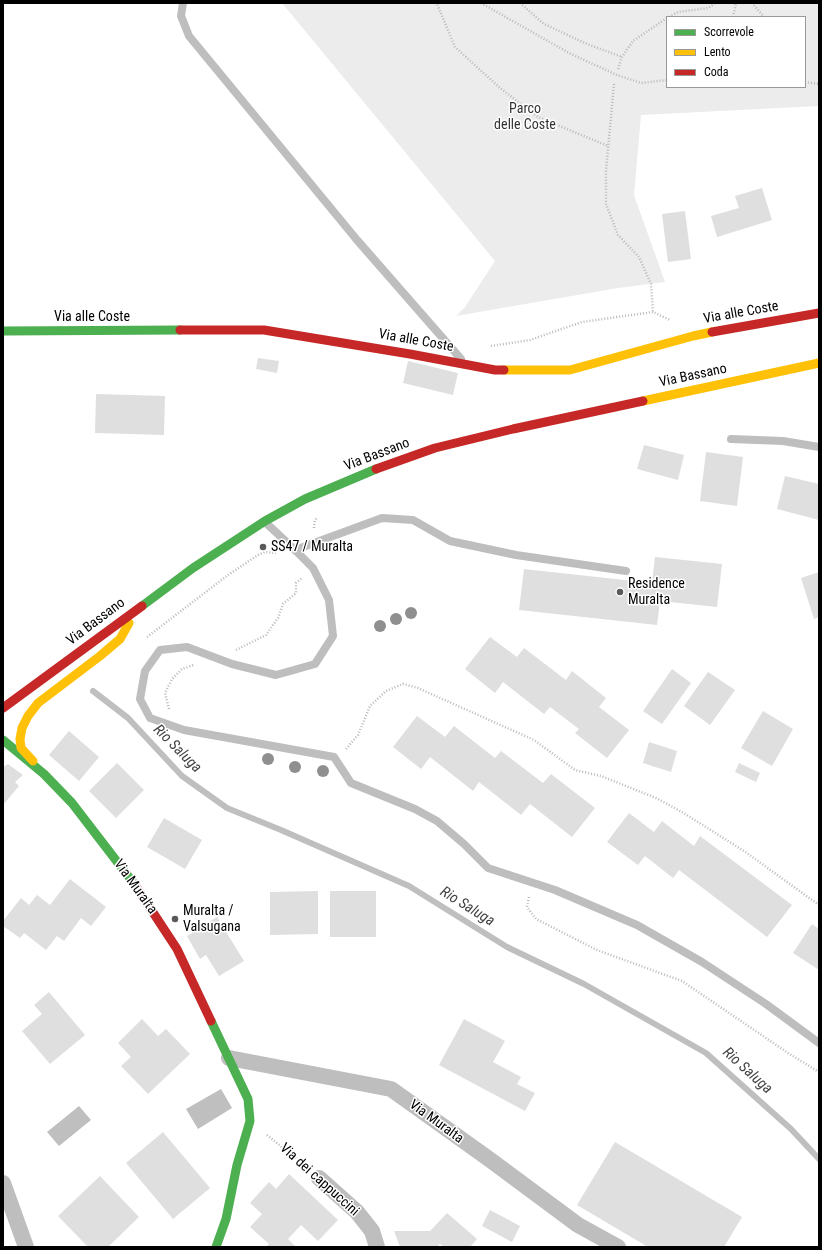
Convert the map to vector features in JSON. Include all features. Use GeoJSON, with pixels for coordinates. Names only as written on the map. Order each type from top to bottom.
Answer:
{"type":"FeatureCollection","features":[{"type":"Feature","properties":{"kind":"street","name":"Via alle Coste"},"geometry":{"type":"LineString","coordinates":[[3,331],[264,330],[410,354],[495,370],[570,370],[693,336],[819,313]]}},
{"type":"Feature","properties":{"kind":"street","name":"Via Bassano"},"geometry":{"type":"LineString","coordinates":[[3,708],[193,568],[264,521],[305,499],[369,471],[435,448],[513,429],[819,363]]}},
{"type":"Feature","properties":{"kind":"street"},"geometry":{"type":"LineString","coordinates":[[44,774],[21,748],[21,734],[28,716],[38,704],[120,639],[136,610]]}},
{"type":"Feature","properties":{"kind":"street","name":"Via Muralta"},"geometry":{"type":"LineString","coordinates":[[4,744],[44,774],[72,803],[126,873],[177,949],[248,1099],[250,1121],[237,1165],[226,1220],[216,1247]]}},
{"type":"Feature","properties":{"kind":"street","name":"Via Muralta"},"geometry":{"type":"LineString","coordinates":[[229,1058],[391,1089],[578,1225],[618,1247]]}},
{"type":"Feature","properties":{"kind":"street","name":"Via dei cappuccini"},"geometry":{"type":"LineString","coordinates":[[319,1178],[357,1212],[372,1231],[377,1247]]}},
{"type":"Feature","properties":{"kind":"street"},"geometry":{"type":"LineString","coordinates":[[3,1182],[26,1247]]}},
{"type":"Feature","properties":{"kind":"lane"},"geometry":{"type":"LineString","coordinates":[[184,3],[182,16],[189,36],[357,240],[466,365]]}},
{"type":"Feature","properties":{"kind":"lane"},"geometry":{"type":"LineString","coordinates":[[731,439],[783,441],[819,447]]}},
{"type":"Feature","properties":{"kind":"lane"},"geometry":{"type":"LineString","coordinates":[[295,550],[382,518],[413,520],[450,541],[516,556],[626,571]]}},
{"type":"Feature","properties":{"kind":"lane"},"geometry":{"type":"LineString","coordinates":[[264,521],[313,568],[329,600],[333,636],[315,664],[276,675],[232,664],[187,647],[160,650],[145,671],[140,699],[150,718],[184,730],[334,757],[351,783],[415,808],[437,821],[464,844],[488,868],[555,890],[637,925],[702,962],[766,1004],[819,1043]]}},
{"type":"Feature","properties":{"kind":"path"},"geometry":{"type":"LineString","coordinates":[[435,3],[437,4],[455,46],[500,88],[538,117],[608,146]]}},
{"type":"Feature","properties":{"kind":"path"},"geometry":{"type":"LineString","coordinates":[[481,3],[569,53],[617,75],[641,83],[666,80]]}},
{"type":"Feature","properties":{"kind":"path"},"geometry":{"type":"LineString","coordinates":[[520,3],[544,24],[587,44],[622,57]]}},
{"type":"Feature","properties":{"kind":"path"},"geometry":{"type":"LineString","coordinates":[[671,16],[678,12],[708,8],[716,3]]}},
{"type":"Feature","properties":{"kind":"path"},"geometry":{"type":"LineString","coordinates":[[733,16],[736,3]]}},
{"type":"Feature","properties":{"kind":"path"},"geometry":{"type":"LineString","coordinates":[[752,3],[763,16]]}},
{"type":"Feature","properties":{"kind":"path"},"geometry":{"type":"LineString","coordinates":[[618,69],[622,57],[633,41],[666,19]]}},
{"type":"Feature","properties":{"kind":"path"},"geometry":{"type":"LineString","coordinates":[[806,82],[819,84]]}},
{"type":"Feature","properties":{"kind":"path"},"geometry":{"type":"LineString","coordinates":[[614,84],[606,171],[606,204],[618,235],[639,257],[651,284],[653,312]]}},
{"type":"Feature","properties":{"kind":"path"},"geometry":{"type":"LineString","coordinates":[[488,347],[530,340],[582,322],[653,312],[667,317],[693,336]]}},
{"type":"Feature","properties":{"kind":"path"},"geometry":{"type":"LineString","coordinates":[[334,757],[347,748],[358,735],[370,706],[386,691],[403,684],[418,688],[534,740],[575,770],[607,778],[656,798],[682,812],[744,851],[819,905]]}},
{"type":"Feature","properties":{"kind":"path"},"geometry":{"type":"LineString","coordinates":[[536,884],[531,891],[527,907],[536,920],[597,950],[682,981],[788,1053],[819,1072]]}},
{"type":"Feature","properties":{"kind":"path","name":"Via dei cappuccini"},"geometry":{"type":"LineString","coordinates":[[250,1121],[319,1178]]}},
{"type":"Feature","properties":{"kind":"green space","name":"Parco delle Coste"},"geometry":{"type":"Polygon","coordinates":[[[282,3],[817,3],[819,5],[819,106],[641,115],[634,195],[665,282],[618,288],[456,316],[465,307],[495,261],[282,3]]]}},
{"type":"Feature","properties":{"kind":"shaded area"},"geometry":{"type":"Polygon","coordinates":[[[221,1089],[232,1108],[198,1129],[186,1109],[221,1089]]]}},
{"type":"Feature","properties":{"kind":"shaded area"},"geometry":{"type":"Polygon","coordinates":[[[79,1106],[91,1120],[59,1146],[47,1132],[79,1106]]]}},
{"type":"Feature","properties":{"kind":"building"},"geometry":{"type":"Polygon","coordinates":[[[762,188],[772,220],[717,237],[711,216],[739,208],[735,196],[762,188]]]}},
{"type":"Feature","properties":{"kind":"building"},"geometry":{"type":"Polygon","coordinates":[[[685,211],[691,259],[668,262],[662,214],[685,211]]]}},
{"type":"Feature","properties":{"kind":"building"},"geometry":{"type":"Polygon","coordinates":[[[258,358],[279,361],[277,373],[256,369],[258,358]]]}},
{"type":"Feature","properties":{"kind":"building"},"geometry":{"type":"Polygon","coordinates":[[[408,361],[458,373],[453,395],[403,383],[408,361]]]}},
{"type":"Feature","properties":{"kind":"building"},"geometry":{"type":"Polygon","coordinates":[[[96,394],[165,396],[164,435],[95,433],[96,394]]]}},
{"type":"Feature","properties":{"kind":"building"},"geometry":{"type":"Polygon","coordinates":[[[644,445],[684,455],[678,480],[637,469],[644,445]]]}},
{"type":"Feature","properties":{"kind":"building"},"geometry":{"type":"Polygon","coordinates":[[[706,452],[743,457],[737,506],[700,501],[706,452]]]}},
{"type":"Feature","properties":{"kind":"building"},"geometry":{"type":"Polygon","coordinates":[[[785,476],[819,484],[819,520],[777,509],[785,476]]]}},
{"type":"Feature","properties":{"kind":"building","name":"Residence Muralta"},"geometry":{"type":"Polygon","coordinates":[[[655,557],[722,564],[717,607],[660,601],[657,625],[519,610],[524,569],[652,583],[655,557]]]}},
{"type":"Feature","properties":{"kind":"building"},"geometry":{"type":"Polygon","coordinates":[[[819,572],[819,617],[814,619],[801,578],[819,572]]]}},
{"type":"Feature","properties":{"kind":"building"},"geometry":{"type":"Polygon","coordinates":[[[490,637],[517,657],[524,648],[566,680],[572,671],[606,698],[599,707],[629,730],[607,758],[575,733],[579,729],[550,707],[544,714],[503,682],[495,693],[465,669],[490,637]]]}},
{"type":"Feature","properties":{"kind":"building"},"geometry":{"type":"Polygon","coordinates":[[[672,669],[691,683],[662,724],[643,711],[672,669]]]}},
{"type":"Feature","properties":{"kind":"building"},"geometry":{"type":"Polygon","coordinates":[[[708,672],[735,690],[710,725],[684,706],[708,672]]]}},
{"type":"Feature","properties":{"kind":"building"},"geometry":{"type":"Polygon","coordinates":[[[763,711],[793,729],[772,766],[741,748],[763,711]]]}},
{"type":"Feature","properties":{"kind":"building"},"geometry":{"type":"Polygon","coordinates":[[[417,716],[445,737],[454,726],[495,758],[501,751],[543,783],[551,774],[595,808],[572,837],[530,804],[521,815],[479,782],[473,791],[430,757],[421,769],[393,747],[417,716]]]}},
{"type":"Feature","properties":{"kind":"building"},"geometry":{"type":"Polygon","coordinates":[[[69,731],[99,757],[79,781],[49,755],[69,731]]]}},
{"type":"Feature","properties":{"kind":"building"},"geometry":{"type":"Polygon","coordinates":[[[649,742],[677,751],[671,772],[643,763],[649,742]]]}},
{"type":"Feature","properties":{"kind":"building"},"geometry":{"type":"Polygon","coordinates":[[[117,763],[144,790],[116,818],[89,791],[117,763]]]}},
{"type":"Feature","properties":{"kind":"building"},"geometry":{"type":"Polygon","coordinates":[[[739,763],[760,773],[756,782],[735,772],[739,763]]]}},
{"type":"Feature","properties":{"kind":"building"},"geometry":{"type":"Polygon","coordinates":[[[8,764],[23,775],[15,782],[19,786],[3,805],[3,767],[8,764]]]}},
{"type":"Feature","properties":{"kind":"building"},"geometry":{"type":"Polygon","coordinates":[[[629,813],[654,832],[662,821],[694,846],[700,836],[792,905],[767,937],[679,870],[673,878],[645,856],[638,865],[607,842],[629,813]]]}},
{"type":"Feature","properties":{"kind":"building"},"geometry":{"type":"Polygon","coordinates":[[[164,818],[202,840],[185,869],[147,847],[164,818]]]}},
{"type":"Feature","properties":{"kind":"building"},"geometry":{"type":"Polygon","coordinates":[[[70,879],[106,907],[91,926],[81,918],[64,941],[57,936],[46,950],[24,933],[20,938],[3,926],[3,921],[21,898],[29,905],[37,895],[50,905],[70,879]]]}},
{"type":"Feature","properties":{"kind":"building"},"geometry":{"type":"Polygon","coordinates":[[[318,891],[318,934],[270,935],[270,892],[318,891]]]}},
{"type":"Feature","properties":{"kind":"building"},"geometry":{"type":"Polygon","coordinates":[[[330,891],[376,891],[376,937],[330,937],[330,891]]]}},
{"type":"Feature","properties":{"kind":"building"},"geometry":{"type":"Polygon","coordinates":[[[217,917],[244,961],[219,976],[206,955],[200,959],[187,936],[217,917]]]}},
{"type":"Feature","properties":{"kind":"building"},"geometry":{"type":"Polygon","coordinates":[[[812,924],[819,929],[819,970],[793,953],[812,924]]]}},
{"type":"Feature","properties":{"kind":"building"},"geometry":{"type":"Polygon","coordinates":[[[49,992],[85,1035],[50,1064],[22,1031],[42,1014],[34,1005],[49,992]]]}},
{"type":"Feature","properties":{"kind":"building"},"geometry":{"type":"Polygon","coordinates":[[[142,1019],[158,1036],[166,1029],[190,1054],[148,1094],[121,1066],[131,1057],[118,1043],[142,1019]]]}},
{"type":"Feature","properties":{"kind":"building"},"geometry":{"type":"Polygon","coordinates":[[[464,1019],[505,1041],[493,1062],[521,1077],[517,1084],[535,1093],[525,1111],[439,1065],[464,1019]]]}},
{"type":"Feature","properties":{"kind":"building"},"geometry":{"type":"Polygon","coordinates":[[[163,1132],[210,1188],[173,1219],[126,1163],[163,1132]]]}},
{"type":"Feature","properties":{"kind":"building"},"geometry":{"type":"Polygon","coordinates":[[[615,1142],[742,1217],[724,1247],[648,1247],[577,1205],[615,1142]]]}},
{"type":"Feature","properties":{"kind":"building"},"geometry":{"type":"Polygon","coordinates":[[[289,1174],[338,1220],[318,1241],[301,1225],[288,1239],[296,1247],[266,1247],[269,1244],[250,1227],[262,1214],[250,1203],[269,1182],[276,1189],[289,1174]]]}},
{"type":"Feature","properties":{"kind":"building"},"geometry":{"type":"Polygon","coordinates":[[[100,1176],[139,1217],[108,1247],[88,1247],[58,1216],[100,1176]]]}},
{"type":"Feature","properties":{"kind":"building"},"geometry":{"type":"Polygon","coordinates":[[[490,1210],[520,1226],[512,1242],[482,1226],[490,1210]]]}},
{"type":"Feature","properties":{"kind":"building"},"geometry":{"type":"Polygon","coordinates":[[[447,1213],[477,1239],[470,1247],[444,1247],[440,1244],[437,1247],[400,1247],[394,1231],[430,1231],[447,1213]]]}},
{"type":"Feature","properties":{"kind":"waterway","name":"Rio Saluga"},"geometry":{"type":"LineString","coordinates":[[93,691],[128,718],[182,776],[227,808],[409,886],[507,947],[584,984],[706,1053],[791,1129],[819,1159]]}},
{"type":"Feature","properties":{"kind":"traffic: fast"},"geometry":{"type":"LineString","coordinates":[[3,331],[180,330]]}},
{"type":"Feature","properties":{"kind":"traffic: fast"},"geometry":{"type":"LineString","coordinates":[[142,606],[193,568],[265,521],[305,499],[376,469]]}},
{"type":"Feature","properties":{"kind":"traffic: fast"},"geometry":{"type":"LineString","coordinates":[[3,740],[44,774],[72,803],[135,885]]}},
{"type":"Feature","properties":{"kind":"traffic: fast"},"geometry":{"type":"LineString","coordinates":[[211,1021],[248,1099],[250,1121],[237,1165],[226,1219],[216,1247]]}},
{"type":"Feature","properties":{"kind":"traffic: slow"},"geometry":{"type":"LineString","coordinates":[[504,370],[570,370],[712,332]]}},
{"type":"Feature","properties":{"kind":"traffic: slow"},"geometry":{"type":"LineString","coordinates":[[643,401],[819,363]]}},
{"type":"Feature","properties":{"kind":"traffic: slow"},"geometry":{"type":"LineString","coordinates":[[33,761],[21,748],[20,739],[22,728],[28,716],[38,703],[120,639],[129,623]]}},
{"type":"Feature","properties":{"kind":"traffic: jam"},"geometry":{"type":"LineString","coordinates":[[712,332],[819,313]]}},
{"type":"Feature","properties":{"kind":"traffic: jam"},"geometry":{"type":"LineString","coordinates":[[180,330],[264,330],[410,354],[495,370],[504,370]]}},
{"type":"Feature","properties":{"kind":"traffic: jam"},"geometry":{"type":"LineString","coordinates":[[376,469],[435,448],[513,429],[643,401]]}},
{"type":"Feature","properties":{"kind":"traffic: jam"},"geometry":{"type":"LineString","coordinates":[[3,708],[142,606]]}},
{"type":"Feature","properties":{"kind":"traffic: jam"},"geometry":{"type":"LineString","coordinates":[[135,885],[177,949],[211,1021]]}},
{"type":"Feature","properties":{"kind":"place","name":"SS47 / Muralta"},"geometry":{"type":"Point","coordinates":[263,547]}},
{"type":"Feature","properties":{"kind":"place","name":"Residence Muralta"},"geometry":{"type":"Point","coordinates":[620,592]}},
{"type":"Feature","properties":{"kind":"place","name":"Muralta / Valsugana"},"geometry":{"type":"Point","coordinates":[175,919]}}]}
